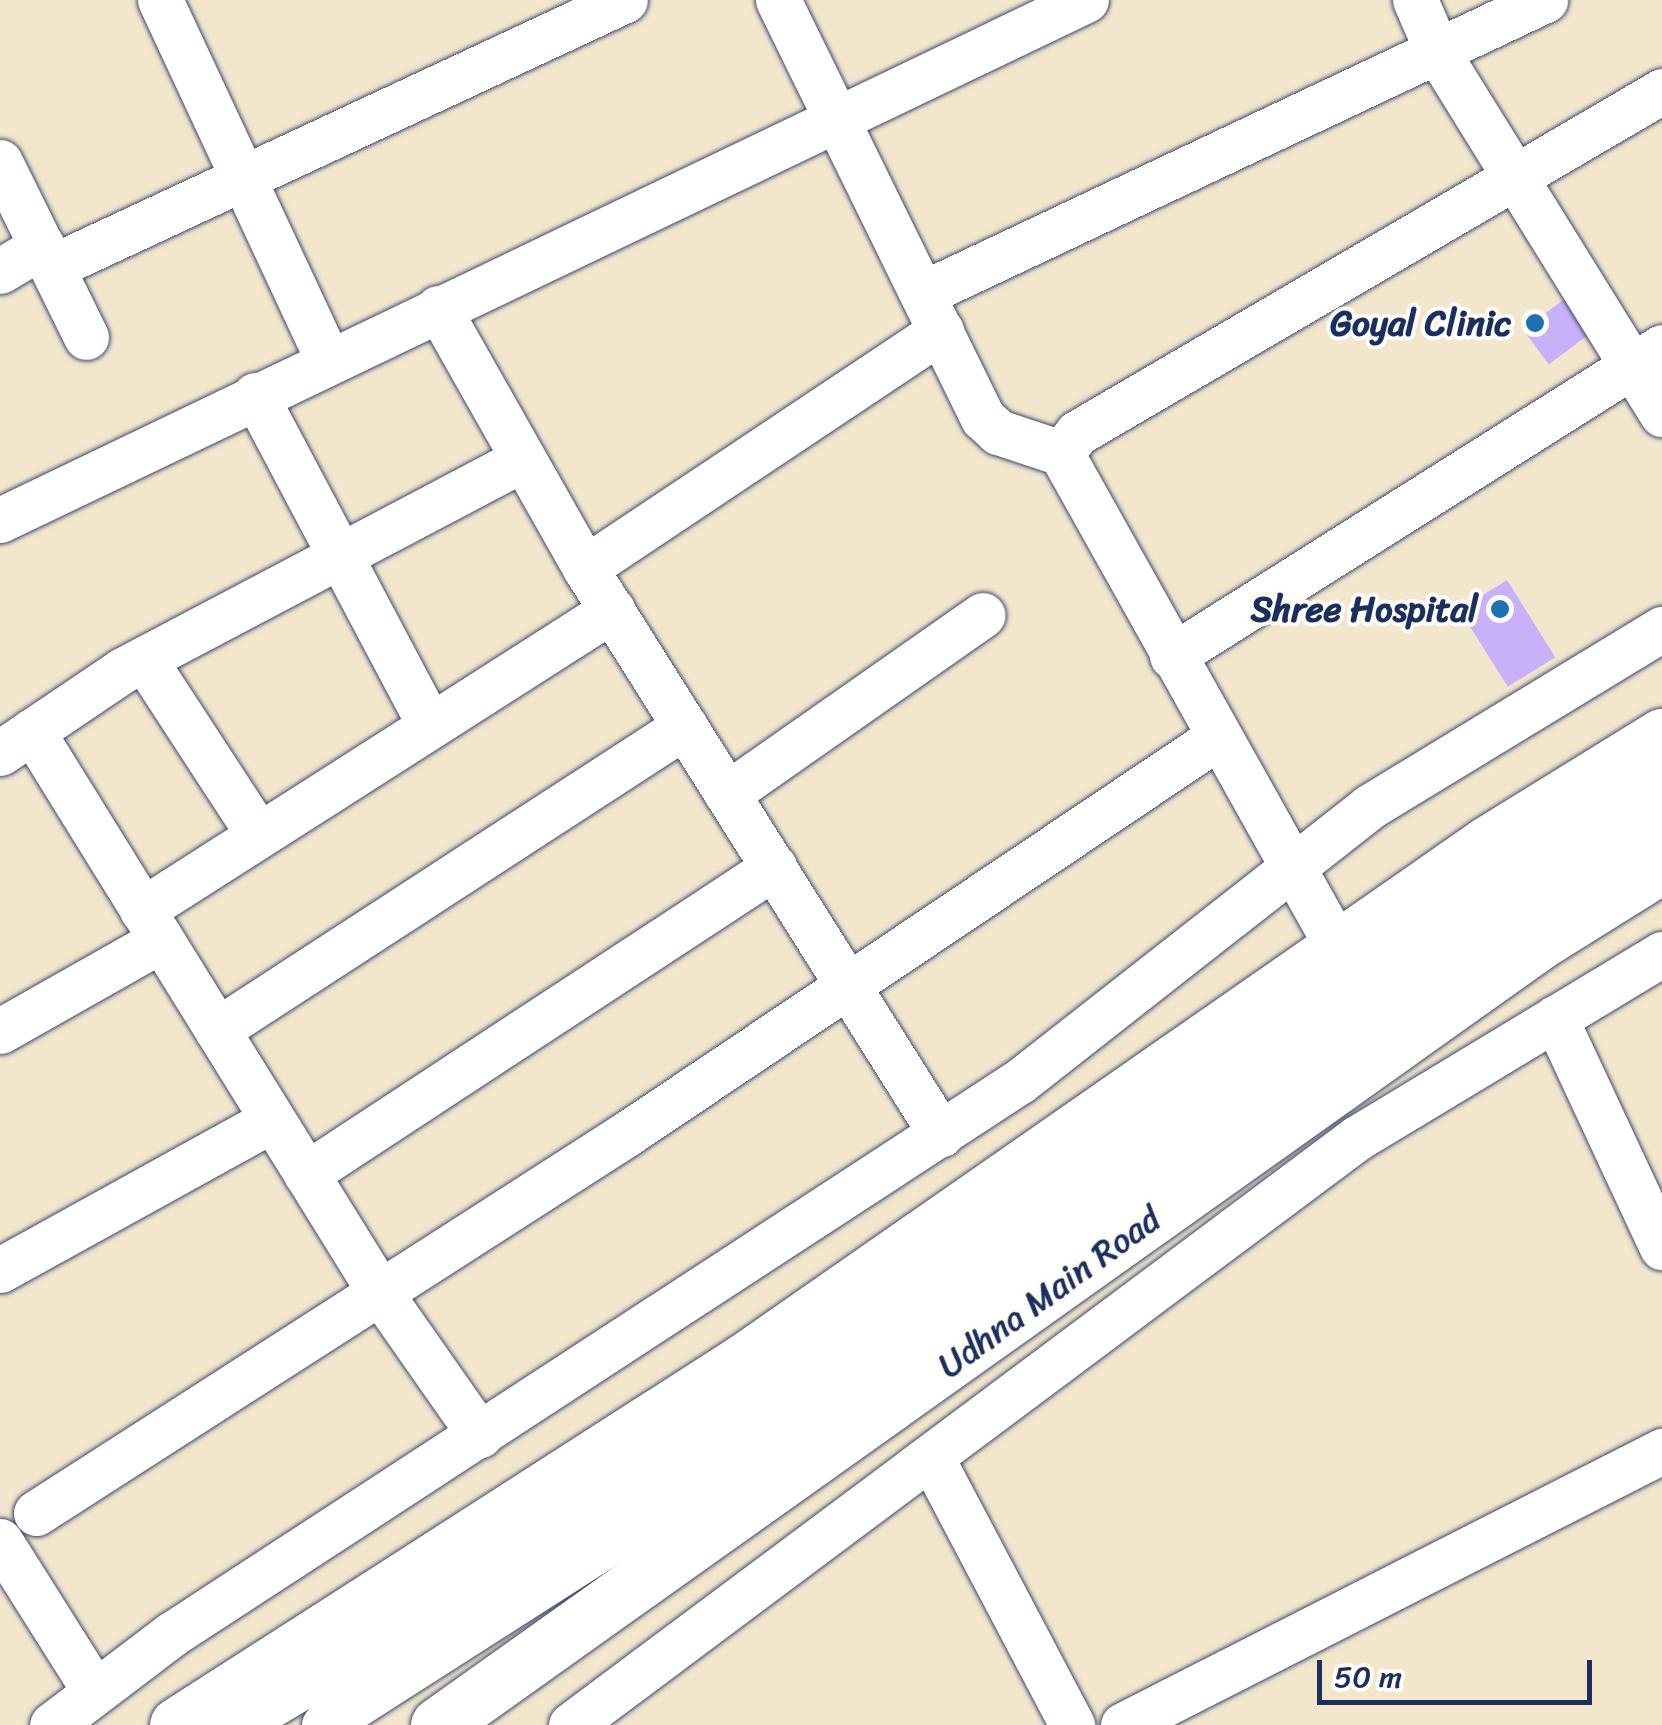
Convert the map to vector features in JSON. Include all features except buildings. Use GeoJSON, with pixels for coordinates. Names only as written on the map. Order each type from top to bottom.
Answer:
{"type":"FeatureCollection","features":[{"type":"Feature","properties":{"kind":"highway"},"geometry":{"type":"LineString","coordinates":[[177,1725],[744,1362],[1487,844],[1662,736]]}},
{"type":"Feature","properties":{"kind":"highway","name":"Udhna Main Road"},"geometry":{"type":"LineString","coordinates":[[438,1725],[1539,942],[1662,865]]}},
{"type":"Feature","properties":{"kind":"street"},"geometry":{"type":"LineString","coordinates":[[160,0],[239,180],[328,361]]}},
{"type":"Feature","properties":{"kind":"street"},"geometry":{"type":"LineString","coordinates":[[0,272],[239,180],[625,0]]}},
{"type":"Feature","properties":{"kind":"street"},"geometry":{"type":"LineString","coordinates":[[778,0],[840,117],[990,428],[1061,453],[1338,948]]}},
{"type":"Feature","properties":{"kind":"street"},"geometry":{"type":"LineString","coordinates":[[0,520],[1086,0]]}},
{"type":"Feature","properties":{"kind":"street"},"geometry":{"type":"LineString","coordinates":[[1414,0],[1438,53],[1514,176],[1648,357],[1662,414]]}},
{"type":"Feature","properties":{"kind":"street"},"geometry":{"type":"LineString","coordinates":[[585,568],[932,312],[1545,0]]}},
{"type":"Feature","properties":{"kind":"street"},"geometry":{"type":"LineString","coordinates":[[1061,453],[1077,434],[1662,92]]}},
{"type":"Feature","properties":{"kind":"street"},"geometry":{"type":"LineString","coordinates":[[0,162],[86,337]]}},
{"type":"Feature","properties":{"kind":"street"},"geometry":{"type":"LineString","coordinates":[[438,308],[585,568],[941,1134]]}},
{"type":"Feature","properties":{"kind":"street"},"geometry":{"type":"LineString","coordinates":[[1172,656],[1648,357]]}},
{"type":"Feature","properties":{"kind":"street"},"geometry":{"type":"LineString","coordinates":[[255,395],[337,558],[430,725]]}},
{"type":"Feature","properties":{"kind":"street"},"geometry":{"type":"LineString","coordinates":[[480,1435],[379,1291],[152,925],[16,742],[144,659],[523,459]]}},
{"type":"Feature","properties":{"kind":"street"},"geometry":{"type":"LineString","coordinates":[[0,1031],[152,925],[258,834],[612,610]]}},
{"type":"Feature","properties":{"kind":"street"},"geometry":{"type":"LineString","coordinates":[[727,794],[983,614]]}},
{"type":"Feature","properties":{"kind":"street"},"geometry":{"type":"LineString","coordinates":[[52,1725],[172,1634],[1020,1081],[1408,780],[1662,629]]}},
{"type":"Feature","properties":{"kind":"street"},"geometry":{"type":"LineString","coordinates":[[144,659],[258,834]]}},
{"type":"Feature","properties":{"kind":"street"},"geometry":{"type":"LineString","coordinates":[[217,1030],[685,726]]}},
{"type":"Feature","properties":{"kind":"street"},"geometry":{"type":"LineString","coordinates":[[36,1512],[848,986],[1218,737]]}},
{"type":"Feature","properties":{"kind":"street"},"geometry":{"type":"LineString","coordinates":[[237,1725],[579,1522],[1050,1203],[1489,883],[1662,779]]}},
{"type":"Feature","properties":{"kind":"street"},"geometry":{"type":"LineString","coordinates":[[324,1725],[651,1516],[1159,1167],[1498,918],[1662,819]]}},
{"type":"Feature","properties":{"kind":"street"},"geometry":{"type":"LineString","coordinates":[[306,1174],[774,867]]}},
{"type":"Feature","properties":{"kind":"street"},"geometry":{"type":"LineString","coordinates":[[571,1725],[1357,1138],[1662,954]]}},
{"type":"Feature","properties":{"kind":"street"},"geometry":{"type":"LineString","coordinates":[[1555,1018],[1662,1247]]}},
{"type":"Feature","properties":{"kind":"street"},"geometry":{"type":"LineString","coordinates":[[0,1270],[272,1120]]}},
{"type":"Feature","properties":{"kind":"street"},"geometry":{"type":"LineString","coordinates":[[1124,1725],[1662,1452]]}},
{"type":"Feature","properties":{"kind":"street"},"geometry":{"type":"LineString","coordinates":[[932,1459],[1072,1725]]}},
{"type":"Feature","properties":{"kind":"street"},"geometry":{"type":"LineString","coordinates":[[0,1541],[95,1692]]}},
{"type":"Feature","properties":{"kind":"place","name":"Goyal Clinic"},"geometry":{"type":"Point","coordinates":[1535,323]}},
{"type":"Feature","properties":{"kind":"place","name":"Shree Hospital"},"geometry":{"type":"Point","coordinates":[1500,609]}}]}
